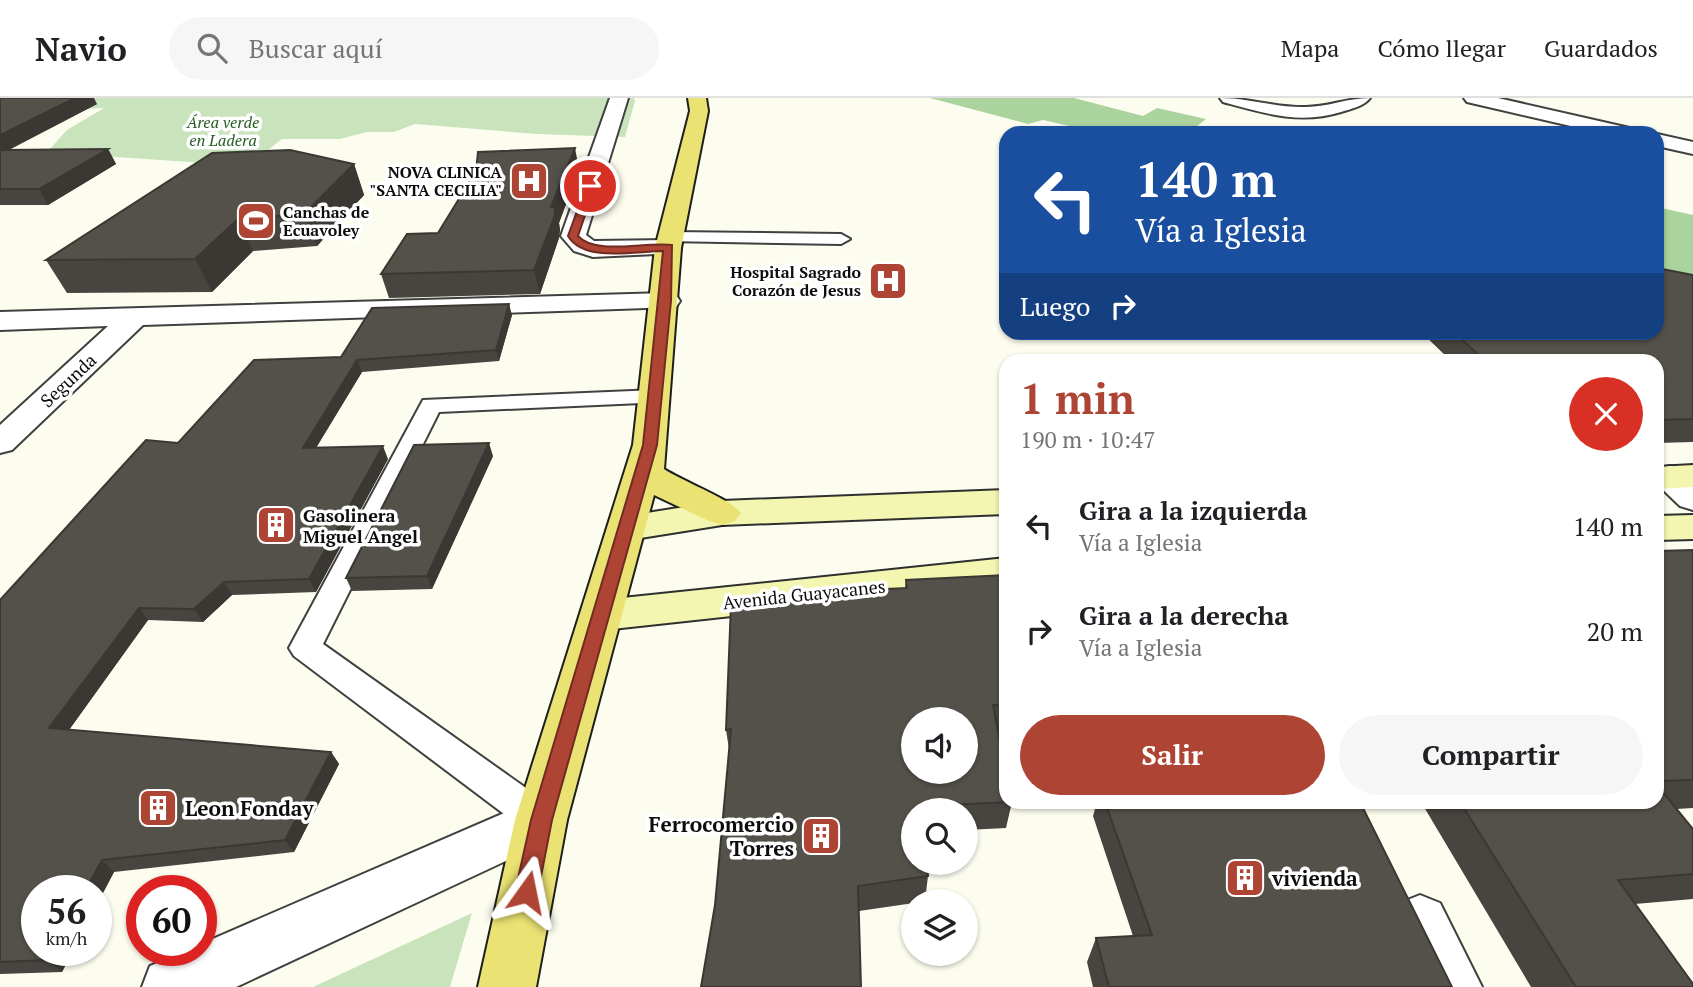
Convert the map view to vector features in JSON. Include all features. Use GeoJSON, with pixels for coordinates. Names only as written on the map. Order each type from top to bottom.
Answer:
{"type":"FeatureCollection","features":[{"type":"Feature","properties":{"kind":"main road"},"geometry":{"type":"LineString","coordinates":[[697,98],[699,111],[670,242],[666,301],[646,473],[674,492],[722,513]]}},
{"type":"Feature","properties":{"kind":"main road"},"geometry":{"type":"LineString","coordinates":[[507,987],[541,820],[603,615],[650,445]]}},
{"type":"Feature","properties":{"kind":"street"},"geometry":{"type":"LineString","coordinates":[[619,98],[573,236],[583,246],[593,249],[670,242]]}},
{"type":"Feature","properties":{"kind":"street"},"geometry":{"type":"LineString","coordinates":[[1229,98],[1305,115],[1325,114],[1361,98]]}},
{"type":"Feature","properties":{"kind":"street"},"geometry":{"type":"LineString","coordinates":[[1473,98],[1596,126]]}},
{"type":"Feature","properties":{"kind":"street"},"geometry":{"type":"LineString","coordinates":[[1664,142],[1693,148]]}},
{"type":"Feature","properties":{"kind":"street"},"geometry":{"type":"LineString","coordinates":[[0,321],[666,301]]}},
{"type":"Feature","properties":{"kind":"street","name":"Segunda"},"geometry":{"type":"LineString","coordinates":[[0,443],[135,317]]}},
{"type":"Feature","properties":{"kind":"street"},"geometry":{"type":"LineString","coordinates":[[628,528],[722,513],[999,502]]}},
{"type":"Feature","properties":{"kind":"street"},"geometry":{"type":"LineString","coordinates":[[1664,528],[1693,527]]}},
{"type":"Feature","properties":{"kind":"street","name":"Avenida Guayacanes"},"geometry":{"type":"LineString","coordinates":[[603,615],[999,573]]}},
{"type":"Feature","properties":{"kind":"street"},"geometry":{"type":"LineString","coordinates":[[171,987],[541,820]]}},
{"type":"Feature","properties":{"kind":"street"},"geometry":{"type":"LineString","coordinates":[[1396,876],[1452,987]]}},
{"type":"Feature","properties":{"kind":"lane"},"geometry":{"type":"LineString","coordinates":[[670,242],[841,239]]}},
{"type":"Feature","properties":{"kind":"lane"},"geometry":{"type":"LineString","coordinates":[[541,820],[306,648],[431,405],[656,397]]}},
{"type":"Feature","properties":{"kind":"green space","name":"Área verde en Ladera"},"geometry":{"type":"Polygon","coordinates":[[[0,98],[634,98],[635,101],[625,137],[536,134],[415,124],[394,132],[367,132],[340,139],[282,139],[248,166],[102,156],[40,160],[67,130],[104,108],[4,113],[0,98]]]}},
{"type":"Feature","properties":{"kind":"green space"},"geometry":{"type":"Polygon","coordinates":[[[930,98],[1074,98],[1143,116],[1157,108],[1206,119],[1197,126],[1069,126],[1043,120],[1028,124],[930,98]]]}},
{"type":"Feature","properties":{"kind":"green space"},"geometry":{"type":"Polygon","coordinates":[[[1664,209],[1693,215],[1693,292],[1664,286],[1664,209]]]}},
{"type":"Feature","properties":{"kind":"green space"},"geometry":{"type":"Polygon","coordinates":[[[472,913],[450,987],[313,987],[472,913]]]}},
{"type":"Feature","properties":{"kind":"building"},"geometry":{"type":"Polygon","coordinates":[[[0,98],[75,98],[0,135],[0,98]]]}},
{"type":"Feature","properties":{"kind":"building"},"geometry":{"type":"Polygon","coordinates":[[[575,148],[551,207],[555,207],[555,215],[534,270],[381,274],[407,234],[438,233],[476,171],[478,152],[575,148]]]}},
{"type":"Feature","properties":{"kind":"building"},"geometry":{"type":"Polygon","coordinates":[[[108,149],[39,189],[0,189],[0,150],[108,149]]]}},
{"type":"Feature","properties":{"kind":"building"},"geometry":{"type":"Polygon","coordinates":[[[290,150],[354,164],[304,214],[238,219],[195,259],[46,260],[212,153],[290,150]]]}},
{"type":"Feature","properties":{"kind":"building"},"geometry":{"type":"Polygon","coordinates":[[[1664,269],[1693,275],[1693,419],[1664,420],[1664,354],[1478,354],[1463,340],[1664,340],[1664,269]]]}},
{"type":"Feature","properties":{"kind":"building"},"geometry":{"type":"Polygon","coordinates":[[[509,304],[496,350],[357,360],[303,448],[383,446],[309,579],[224,582],[194,609],[139,608],[49,728],[331,752],[285,840],[102,860],[94,875],[21,875],[21,961],[0,962],[0,600],[146,440],[178,443],[254,360],[341,357],[372,308],[509,304]]]}},
{"type":"Feature","properties":{"kind":"building"},"geometry":{"type":"Polygon","coordinates":[[[489,443],[427,576],[346,578],[414,445],[489,443]]]}},
{"type":"Feature","properties":{"kind":"building"},"geometry":{"type":"Polygon","coordinates":[[[1693,550],[1693,780],[1664,781],[1664,551],[1693,550]]]}},
{"type":"Feature","properties":{"kind":"building"},"geometry":{"type":"Polygon","coordinates":[[[999,575],[999,705],[993,705],[999,736],[999,803],[978,804],[978,798],[901,798],[901,875],[928,876],[858,886],[861,987],[701,987],[715,905],[731,729],[726,730],[731,604],[822,599],[822,592],[907,588],[906,580],[999,575]]]}},
{"type":"Feature","properties":{"kind":"building"},"geometry":{"type":"Polygon","coordinates":[[[1664,794],[1693,829],[1693,874],[1618,880],[1693,987],[1576,987],[1464,809],[1664,809],[1664,794]]]}},
{"type":"Feature","properties":{"kind":"building","name":"vivienda"},"geometry":{"type":"Polygon","coordinates":[[[1107,809],[1363,809],[1452,987],[1109,987],[1096,938],[1152,935],[1107,809]]]}},
{"type":"Feature","properties":{"kind":"place","name":"NOVA CLINICA \"SANTA CECILIA\""},"geometry":{"type":"Point","coordinates":[529,181]}},
{"type":"Feature","properties":{"kind":"place","name":"Canchas de Ecuavoley"},"geometry":{"type":"Point","coordinates":[256,221]}},
{"type":"Feature","properties":{"kind":"place","name":"Hospital Sagrado Corazón de Jesus"},"geometry":{"type":"Point","coordinates":[888,281]}},
{"type":"Feature","properties":{"kind":"place","name":"Gasolinera Miguel Angel"},"geometry":{"type":"Point","coordinates":[276,525]}},
{"type":"Feature","properties":{"kind":"place","name":"Leon Fonday"},"geometry":{"type":"Point","coordinates":[158,808]}},
{"type":"Feature","properties":{"kind":"place","name":"Ferrocomercio Torres"},"geometry":{"type":"Point","coordinates":[821,836]}},
{"type":"Feature","properties":{"kind":"place","name":"vivienda"},"geometry":{"type":"Point","coordinates":[1245,878]}},
{"type":"Feature","properties":{"kind":"route"},"geometry":{"type":"LineString","coordinates":[[527,892],[541,820],[650,445],[666,301],[668,247],[593,249],[576,242],[573,236],[590,186]]}}]}
